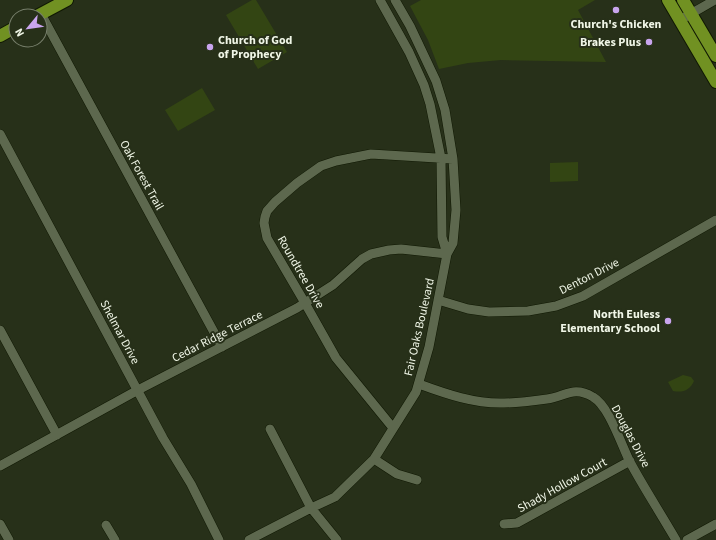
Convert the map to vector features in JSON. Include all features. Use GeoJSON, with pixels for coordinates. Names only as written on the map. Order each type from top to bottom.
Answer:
{"type":"FeatureCollection","features":[{"type":"Feature","properties":{"kind":"main road"},"geometry":{"type":"LineString","coordinates":[[48,10],[67,0]]}},
{"type":"Feature","properties":{"kind":"main road"},"geometry":{"type":"LineString","coordinates":[[668,0],[716,82]]}},
{"type":"Feature","properties":{"kind":"main road"},"geometry":{"type":"LineString","coordinates":[[683,0],[716,56]]}},
{"type":"Feature","properties":{"kind":"street","name":"Fair Oaks Boulevard"},"geometry":{"type":"LineString","coordinates":[[380,0],[409,52],[424,85],[441,158],[442,237],[447,254]]}},
{"type":"Feature","properties":{"kind":"street"},"geometry":{"type":"LineString","coordinates":[[680,20],[715,0]]}},
{"type":"Feature","properties":{"kind":"street","name":"Fair Oaks Boulevard"},"geometry":{"type":"LineString","coordinates":[[249,540],[311,508],[336,497],[374,459],[416,392],[419,384],[429,347],[447,254],[453,243],[456,228],[456,197],[453,159],[445,110],[436,81],[410,26],[396,2]]}},
{"type":"Feature","properties":{"kind":"street"},"geometry":{"type":"LineString","coordinates":[[386,10],[396,2]]}},
{"type":"Feature","properties":{"kind":"street","name":"Oak Forest Trail"},"geometry":{"type":"LineString","coordinates":[[48,31],[222,348]]}},
{"type":"Feature","properties":{"kind":"street"},"geometry":{"type":"LineString","coordinates":[[424,85],[436,81]]}},
{"type":"Feature","properties":{"kind":"street","name":"Shelmar Drive"},"geometry":{"type":"LineString","coordinates":[[0,134],[163,438],[191,484],[219,540]]}},
{"type":"Feature","properties":{"kind":"street","name":"Roundtree Drive"},"geometry":{"type":"LineString","coordinates":[[393,428],[336,358],[267,238],[264,223],[265,217],[267,211],[275,202],[297,183],[321,166],[336,161],[371,154],[453,159]]}},
{"type":"Feature","properties":{"kind":"street","name":"Denton Drive"},"geometry":{"type":"LineString","coordinates":[[438,300],[468,309],[489,312],[528,311],[556,306],[583,296],[716,220]]}},
{"type":"Feature","properties":{"kind":"street","name":"Cedar Ridge Terrace"},"geometry":{"type":"LineString","coordinates":[[0,466],[138,390],[222,348],[305,303],[334,285],[362,259],[371,254],[401,249],[447,254]]}},
{"type":"Feature","properties":{"kind":"street"},"geometry":{"type":"LineString","coordinates":[[0,330],[57,435]]}},
{"type":"Feature","properties":{"kind":"street","name":"Douglas Drive"},"geometry":{"type":"LineString","coordinates":[[419,384],[452,396],[482,402],[504,403],[549,399],[568,392],[581,391],[594,397],[609,415],[630,461],[676,540]]}},
{"type":"Feature","properties":{"kind":"street"},"geometry":{"type":"LineString","coordinates":[[270,429],[311,508],[337,540]]}},
{"type":"Feature","properties":{"kind":"street"},"geometry":{"type":"LineString","coordinates":[[374,459],[397,474],[417,480]]}},
{"type":"Feature","properties":{"kind":"street","name":"Shady Hollow Court"},"geometry":{"type":"LineString","coordinates":[[504,524],[517,523],[630,461]]}},
{"type":"Feature","properties":{"kind":"street"},"geometry":{"type":"LineString","coordinates":[[0,524],[9,540]]}},
{"type":"Feature","properties":{"kind":"street"},"geometry":{"type":"LineString","coordinates":[[688,540],[716,524]]}},
{"type":"Feature","properties":{"kind":"street"},"geometry":{"type":"LineString","coordinates":[[106,525],[115,540]]}},
{"type":"Feature","properties":{"kind":"green space"},"geometry":{"type":"Polygon","coordinates":[[[252,0],[256,0],[287,52],[258,69],[226,15],[252,0]]]}},
{"type":"Feature","properties":{"kind":"green space"},"geometry":{"type":"Polygon","coordinates":[[[421,0],[595,0],[578,10],[606,62],[501,60],[468,63],[439,69],[428,40],[410,6],[421,0]]]}},
{"type":"Feature","properties":{"kind":"green space"},"geometry":{"type":"Polygon","coordinates":[[[202,88],[215,110],[178,131],[165,110],[202,88]]]}},
{"type":"Feature","properties":{"kind":"green space"},"geometry":{"type":"Polygon","coordinates":[[[578,162],[578,181],[550,182],[550,163],[578,162]]]}},
{"type":"Feature","properties":{"kind":"green space"},"geometry":{"type":"Polygon","coordinates":[[[683,375],[691,377],[694,381],[686,390],[680,392],[673,391],[668,382],[683,375]]]}},
{"type":"Feature","properties":{"kind":"place","name":"Church's Chicken"},"geometry":{"type":"Point","coordinates":[616,10]}},
{"type":"Feature","properties":{"kind":"place","name":"Brakes Plus"},"geometry":{"type":"Point","coordinates":[649,42]}},
{"type":"Feature","properties":{"kind":"place","name":"Church of God of Prophecy"},"geometry":{"type":"Point","coordinates":[210,47]}},
{"type":"Feature","properties":{"kind":"place","name":"North Euless Elementary School"},"geometry":{"type":"Point","coordinates":[668,321]}}]}
